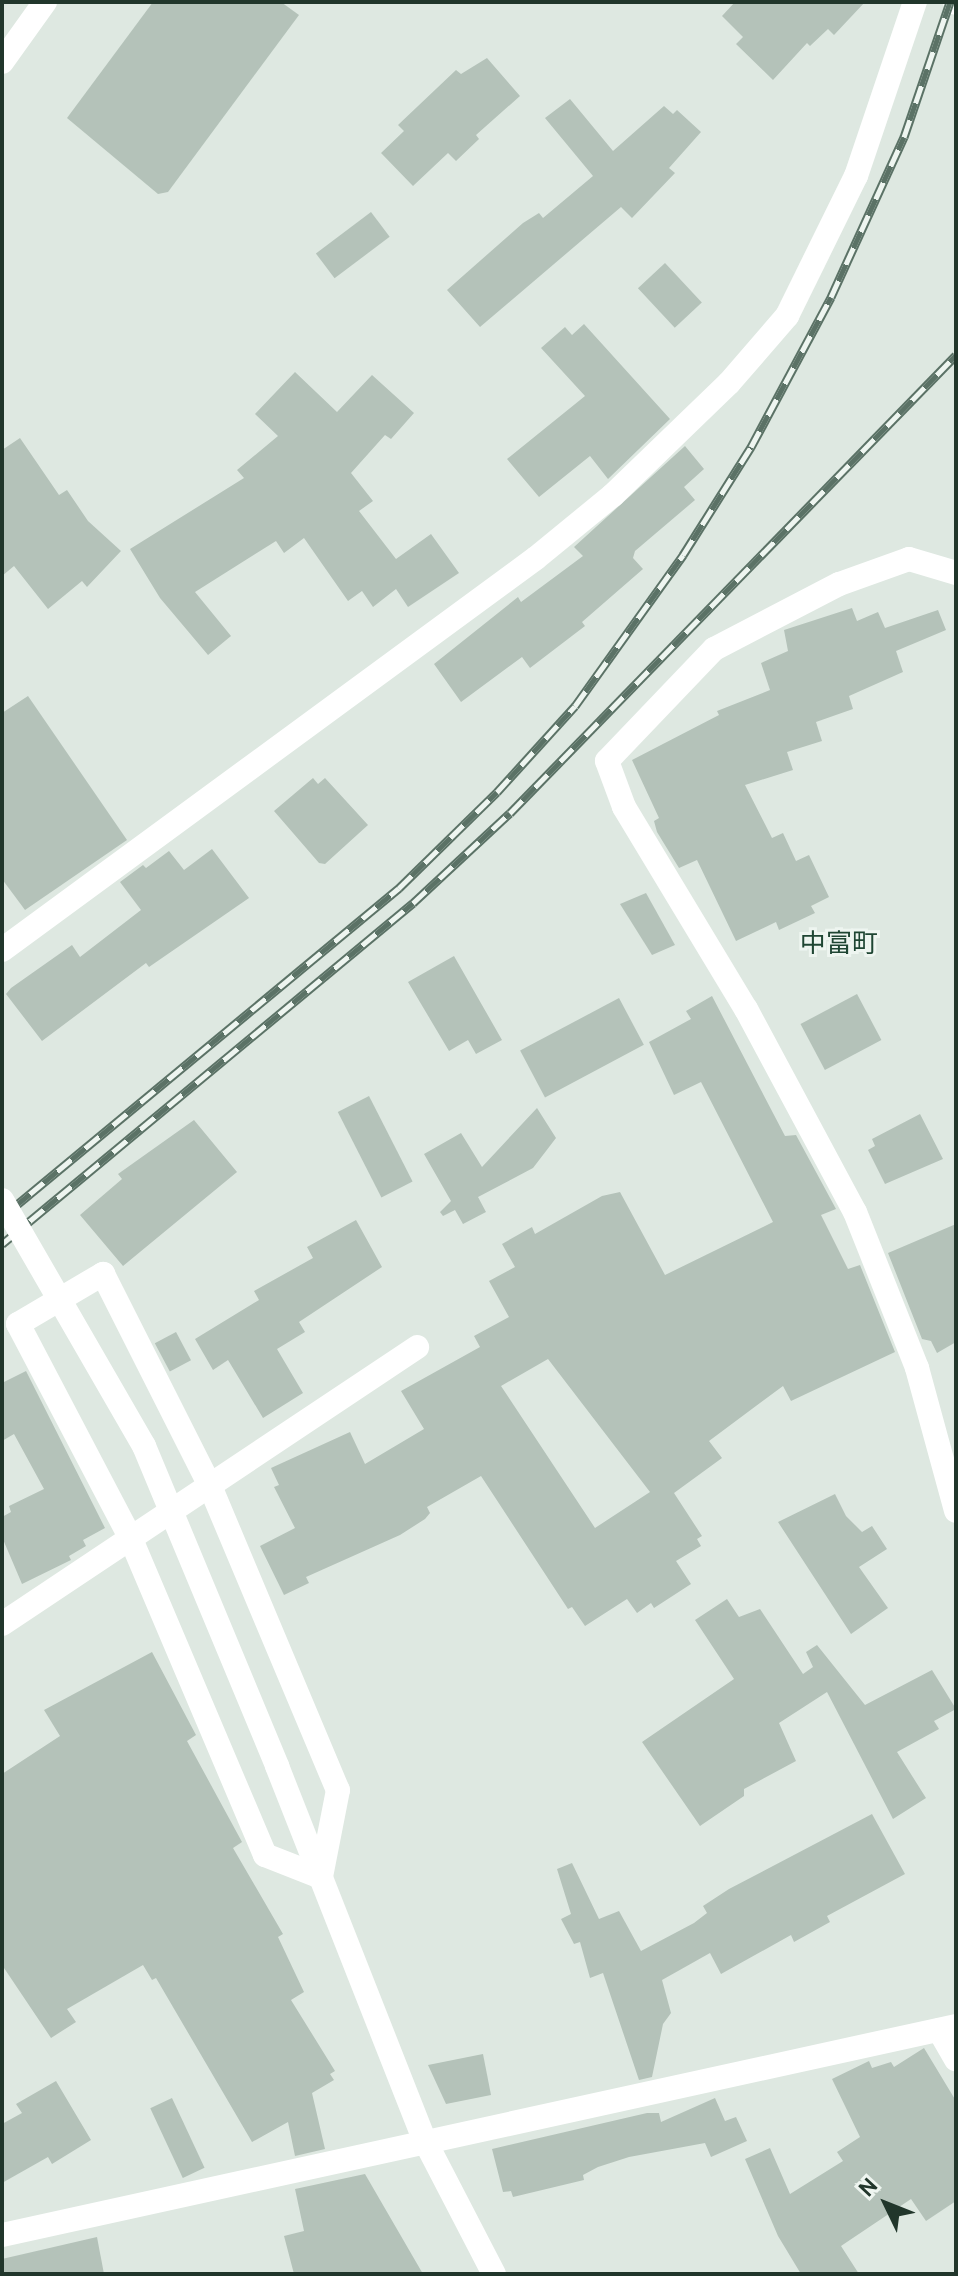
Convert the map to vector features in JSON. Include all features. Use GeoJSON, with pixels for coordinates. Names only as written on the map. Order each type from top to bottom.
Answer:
{"type":"FeatureCollection","features":[{"type":"Feature","properties":{"kind":"street"},"geometry":{"type":"LineString","coordinates":[[2,62],[45,2]]}},
{"type":"Feature","properties":{"kind":"street"},"geometry":{"type":"LineString","coordinates":[[2,950],[536,558],[613,495],[729,383],[787,316],[849,190],[915,2]]}},
{"type":"Feature","properties":{"kind":"street"},"geometry":{"type":"LineString","coordinates":[[956,573],[909,559],[839,584],[714,649],[607,761],[624,807],[746,1009],[855,1212],[917,1368],[956,1511]]}},
{"type":"Feature","properties":{"kind":"street"},"geometry":{"type":"LineString","coordinates":[[2,1200],[144,1446],[277,1766],[424,2139],[494,2274]]}},
{"type":"Feature","properties":{"kind":"street"},"geometry":{"type":"LineString","coordinates":[[103,1274],[210,1486],[338,1790],[321,1877],[265,1855],[131,1539],[18,1324],[103,1274]]}},
{"type":"Feature","properties":{"kind":"street"},"geometry":{"type":"LineString","coordinates":[[2,1624],[417,1347]]}},
{"type":"Feature","properties":{"kind":"street"},"geometry":{"type":"LineString","coordinates":[[2,2235],[424,2139],[948,2028],[956,2060]]}},
{"type":"Feature","properties":{"kind":"building"},"geometry":{"type":"Polygon","coordinates":[[[153,2],[281,2],[299,15],[168,192],[158,194],[67,118],[153,2]]]}},
{"type":"Feature","properties":{"kind":"building"},"geometry":{"type":"Polygon","coordinates":[[[735,2],[865,2],[834,35],[828,29],[810,46],[807,43],[773,80],[736,44],[743,37],[722,16],[735,2]]]}},
{"type":"Feature","properties":{"kind":"building"},"geometry":{"type":"Polygon","coordinates":[[[487,58],[520,96],[476,135],[479,139],[456,161],[448,153],[413,186],[381,153],[404,131],[398,125],[456,70],[461,74],[487,58]]]}},
{"type":"Feature","properties":{"kind":"building"},"geometry":{"type":"Polygon","coordinates":[[[570,99],[613,151],[664,106],[673,114],[677,110],[701,132],[669,168],[675,173],[632,218],[621,207],[480,327],[447,290],[523,223],[539,213],[543,218],[593,176],[545,118],[570,99]]]}},
{"type":"Feature","properties":{"kind":"building"},"geometry":{"type":"Polygon","coordinates":[[[371,212],[390,237],[335,278],[316,254],[371,212]]]}},
{"type":"Feature","properties":{"kind":"building"},"geometry":{"type":"Polygon","coordinates":[[[665,263],[702,302],[675,328],[638,288],[665,263]]]}},
{"type":"Feature","properties":{"kind":"building"},"geometry":{"type":"Polygon","coordinates":[[[584,324],[670,419],[608,479],[590,456],[539,497],[507,459],[585,396],[541,348],[565,327],[572,335],[584,324]]]}},
{"type":"Feature","properties":{"kind":"building"},"geometry":{"type":"Polygon","coordinates":[[[295,372],[337,412],[372,375],[414,413],[391,439],[385,435],[351,473],[373,501],[359,511],[396,559],[431,534],[459,573],[408,607],[396,589],[373,607],[362,591],[348,601],[304,538],[284,553],[276,541],[195,592],[231,636],[208,655],[160,598],[130,549],[244,478],[237,470],[278,436],[255,414],[295,372]]]}},
{"type":"Feature","properties":{"kind":"building"},"geometry":{"type":"Polygon","coordinates":[[[20,438],[59,495],[67,490],[88,521],[121,551],[87,587],[82,581],[48,609],[14,566],[2,576],[2,450],[20,438]]]}},
{"type":"Feature","properties":{"kind":"building"},"geometry":{"type":"Polygon","coordinates":[[[685,446],[704,469],[684,487],[695,500],[635,551],[633,558],[643,569],[582,622],[585,626],[530,668],[522,657],[461,702],[434,664],[518,597],[521,602],[583,556],[574,547],[685,446]]]}},
{"type":"Feature","properties":{"kind":"building"},"geometry":{"type":"Polygon","coordinates":[[[852,608],[857,621],[878,612],[885,628],[938,610],[946,630],[896,651],[903,672],[849,696],[853,709],[816,722],[822,741],[787,752],[793,770],[745,785],[772,838],[783,833],[796,861],[809,855],[829,897],[811,906],[815,913],[779,930],[776,922],[736,941],[697,860],[679,868],[657,832],[654,821],[659,818],[632,760],[719,715],[717,711],[770,690],[761,663],[788,651],[784,630],[852,608]]]}},
{"type":"Feature","properties":{"kind":"building"},"geometry":{"type":"Polygon","coordinates":[[[28,696],[127,840],[25,910],[2,879],[2,713],[28,696]]]}},
{"type":"Feature","properties":{"kind":"building"},"geometry":{"type":"Polygon","coordinates":[[[313,778],[318,784],[325,778],[368,825],[325,864],[319,863],[274,811],[313,778]]]}},
{"type":"Feature","properties":{"kind":"building"},"geometry":{"type":"Polygon","coordinates":[[[212,849],[249,898],[149,967],[146,963],[42,1041],[6,994],[11,988],[72,945],[80,957],[141,910],[120,882],[143,865],[146,868],[169,851],[184,870],[212,849]]]}},
{"type":"Feature","properties":{"kind":"building"},"geometry":{"type":"Polygon","coordinates":[[[646,893],[675,945],[652,955],[620,904],[646,893]]]}},
{"type":"Feature","properties":{"kind":"building"},"geometry":{"type":"Polygon","coordinates":[[[454,956],[502,1040],[476,1054],[468,1040],[449,1051],[408,982],[454,956]]]}},
{"type":"Feature","properties":{"kind":"building"},"geometry":{"type":"Polygon","coordinates":[[[857,994],[881,1040],[825,1070],[800,1024],[857,994]]]}},
{"type":"Feature","properties":{"kind":"building"},"geometry":{"type":"Polygon","coordinates":[[[712,996],[785,1136],[796,1135],[836,1209],[821,1215],[848,1269],[860,1265],[895,1352],[791,1401],[783,1386],[709,1441],[722,1458],[674,1493],[702,1536],[697,1539],[701,1546],[676,1561],[691,1584],[654,1608],[651,1603],[637,1613],[627,1599],[585,1626],[572,1607],[568,1609],[481,1476],[427,1507],[430,1513],[425,1519],[400,1535],[306,1577],[309,1583],[284,1595],[260,1546],[295,1528],[274,1487],[279,1485],[271,1468],[350,1432],[365,1464],[424,1429],[401,1391],[480,1347],[474,1336],[509,1317],[489,1281],[515,1267],[502,1244],[532,1227],[535,1234],[602,1196],[620,1192],[665,1275],[773,1222],[701,1082],[674,1095],[649,1042],[691,1019],[686,1011],[712,996]],[[548,1359],[501,1386],[595,1528],[650,1492],[548,1359]]]}},
{"type":"Feature","properties":{"kind":"building"},"geometry":{"type":"Polygon","coordinates":[[[619,998],[644,1045],[545,1097],[520,1051],[619,998]]]}},
{"type":"Feature","properties":{"kind":"building"},"geometry":{"type":"Polygon","coordinates":[[[369,1096],[413,1182],[381,1197],[338,1112],[369,1096]]]}},
{"type":"Feature","properties":{"kind":"building"},"geometry":{"type":"Polygon","coordinates":[[[537,1108],[556,1138],[533,1168],[478,1197],[486,1212],[463,1224],[455,1210],[443,1216],[440,1212],[451,1201],[424,1154],[461,1133],[482,1167],[537,1108]]]}},
{"type":"Feature","properties":{"kind":"building"},"geometry":{"type":"Polygon","coordinates":[[[920,1114],[943,1159],[885,1184],[868,1150],[875,1146],[872,1139],[920,1114]]]}},
{"type":"Feature","properties":{"kind":"building"},"geometry":{"type":"Polygon","coordinates":[[[194,1120],[237,1172],[123,1266],[80,1215],[122,1179],[118,1174],[194,1120]]]}},
{"type":"Feature","properties":{"kind":"building"},"geometry":{"type":"Polygon","coordinates":[[[356,1220],[382,1267],[299,1322],[305,1332],[277,1349],[303,1393],[263,1418],[228,1360],[213,1370],[195,1339],[259,1300],[254,1291],[313,1258],[307,1247],[356,1220]]]}},
{"type":"Feature","properties":{"kind":"building"},"geometry":{"type":"Polygon","coordinates":[[[956,1224],[956,1342],[937,1353],[931,1341],[922,1339],[888,1253],[956,1224]]]}},
{"type":"Feature","properties":{"kind":"building"},"geometry":{"type":"Polygon","coordinates":[[[176,1332],[191,1360],[170,1372],[155,1343],[176,1332]]]}},
{"type":"Feature","properties":{"kind":"building"},"geometry":{"type":"Polygon","coordinates":[[[26,1371],[105,1528],[83,1540],[86,1546],[69,1556],[71,1560],[22,1584],[2,1537],[2,1517],[11,1512],[9,1506],[44,1489],[14,1434],[2,1441],[2,1383],[26,1371]]]}},
{"type":"Feature","properties":{"kind":"building"},"geometry":{"type":"Polygon","coordinates":[[[835,1494],[846,1516],[862,1532],[872,1526],[887,1549],[859,1567],[888,1608],[851,1634],[778,1522],[835,1494]]]}},
{"type":"Feature","properties":{"kind":"building"},"geometry":{"type":"Polygon","coordinates":[[[727,1599],[739,1617],[760,1609],[803,1674],[813,1667],[806,1652],[817,1645],[865,1705],[932,1670],[956,1709],[934,1721],[939,1729],[897,1752],[926,1798],[893,1819],[827,1692],[779,1723],[796,1761],[744,1789],[744,1796],[700,1826],[642,1742],[734,1679],[695,1620],[727,1599]]]}},
{"type":"Feature","properties":{"kind":"building"},"geometry":{"type":"Polygon","coordinates":[[[152,1652],[196,1735],[187,1741],[242,1842],[233,1848],[283,1934],[278,1937],[304,1992],[291,2000],[335,2071],[330,2074],[334,2080],[312,2093],[325,2149],[295,2156],[288,2122],[252,2142],[156,1978],[152,1980],[143,1965],[67,2009],[76,2022],[51,2038],[2,1965],[2,1774],[60,1736],[44,1710],[152,1652]]]}},
{"type":"Feature","properties":{"kind":"building"},"geometry":{"type":"Polygon","coordinates":[[[872,1814],[905,1874],[827,1916],[830,1922],[794,1942],[791,1935],[721,1974],[710,1953],[662,1980],[671,2013],[663,2024],[652,2077],[639,2080],[603,1973],[590,1978],[580,1942],[574,1944],[561,1919],[571,1914],[557,1869],[572,1863],[599,1919],[619,1911],[641,1951],[694,1923],[707,1913],[703,1906],[729,1889],[872,1814]]]}},
{"type":"Feature","properties":{"kind":"building"},"geometry":{"type":"Polygon","coordinates":[[[924,2048],[956,2101],[956,2201],[926,2221],[911,2199],[841,2246],[859,2274],[801,2274],[778,2236],[745,2159],[770,2148],[790,2194],[843,2161],[837,2152],[860,2137],[832,2079],[869,2061],[872,2068],[891,2062],[894,2067],[924,2048]]]}},
{"type":"Feature","properties":{"kind":"building"},"geometry":{"type":"Polygon","coordinates":[[[483,2054],[491,2095],[446,2104],[428,2065],[483,2054]]]}},
{"type":"Feature","properties":{"kind":"building"},"geometry":{"type":"Polygon","coordinates":[[[56,2081],[91,2140],[52,2164],[48,2157],[2,2183],[2,2124],[22,2113],[16,2104],[56,2081]]]}},
{"type":"Feature","properties":{"kind":"building"},"geometry":{"type":"Polygon","coordinates":[[[172,2098],[205,2168],[183,2178],[150,2108],[172,2098]]]}},
{"type":"Feature","properties":{"kind":"building"},"geometry":{"type":"Polygon","coordinates":[[[715,2098],[725,2121],[736,2117],[747,2141],[711,2157],[705,2143],[629,2157],[598,2167],[583,2175],[584,2180],[513,2197],[511,2191],[503,2192],[492,2149],[647,2113],[659,2113],[661,2122],[715,2098]]]}},
{"type":"Feature","properties":{"kind":"building"},"geometry":{"type":"Polygon","coordinates":[[[365,2174],[423,2274],[294,2274],[284,2236],[304,2231],[295,2189],[365,2174]]]}},
{"type":"Feature","properties":{"kind":"building"},"geometry":{"type":"Polygon","coordinates":[[[97,2237],[104,2274],[2,2274],[2,2259],[97,2237]]]}},
{"type":"Feature","properties":{"kind":"railway"},"geometry":{"type":"LineString","coordinates":[[2,1217],[399,888],[497,792],[575,706],[683,555],[751,447],[831,297],[904,137],[950,2]]}},
{"type":"Feature","properties":{"kind":"railway"},"geometry":{"type":"LineString","coordinates":[[2,1244],[413,903],[510,813],[956,355]]}},
{"type":"Feature","properties":{"kind":"district","name":"中富町"},"geometry":{"type":"Point","coordinates":[839,944]}}]}
